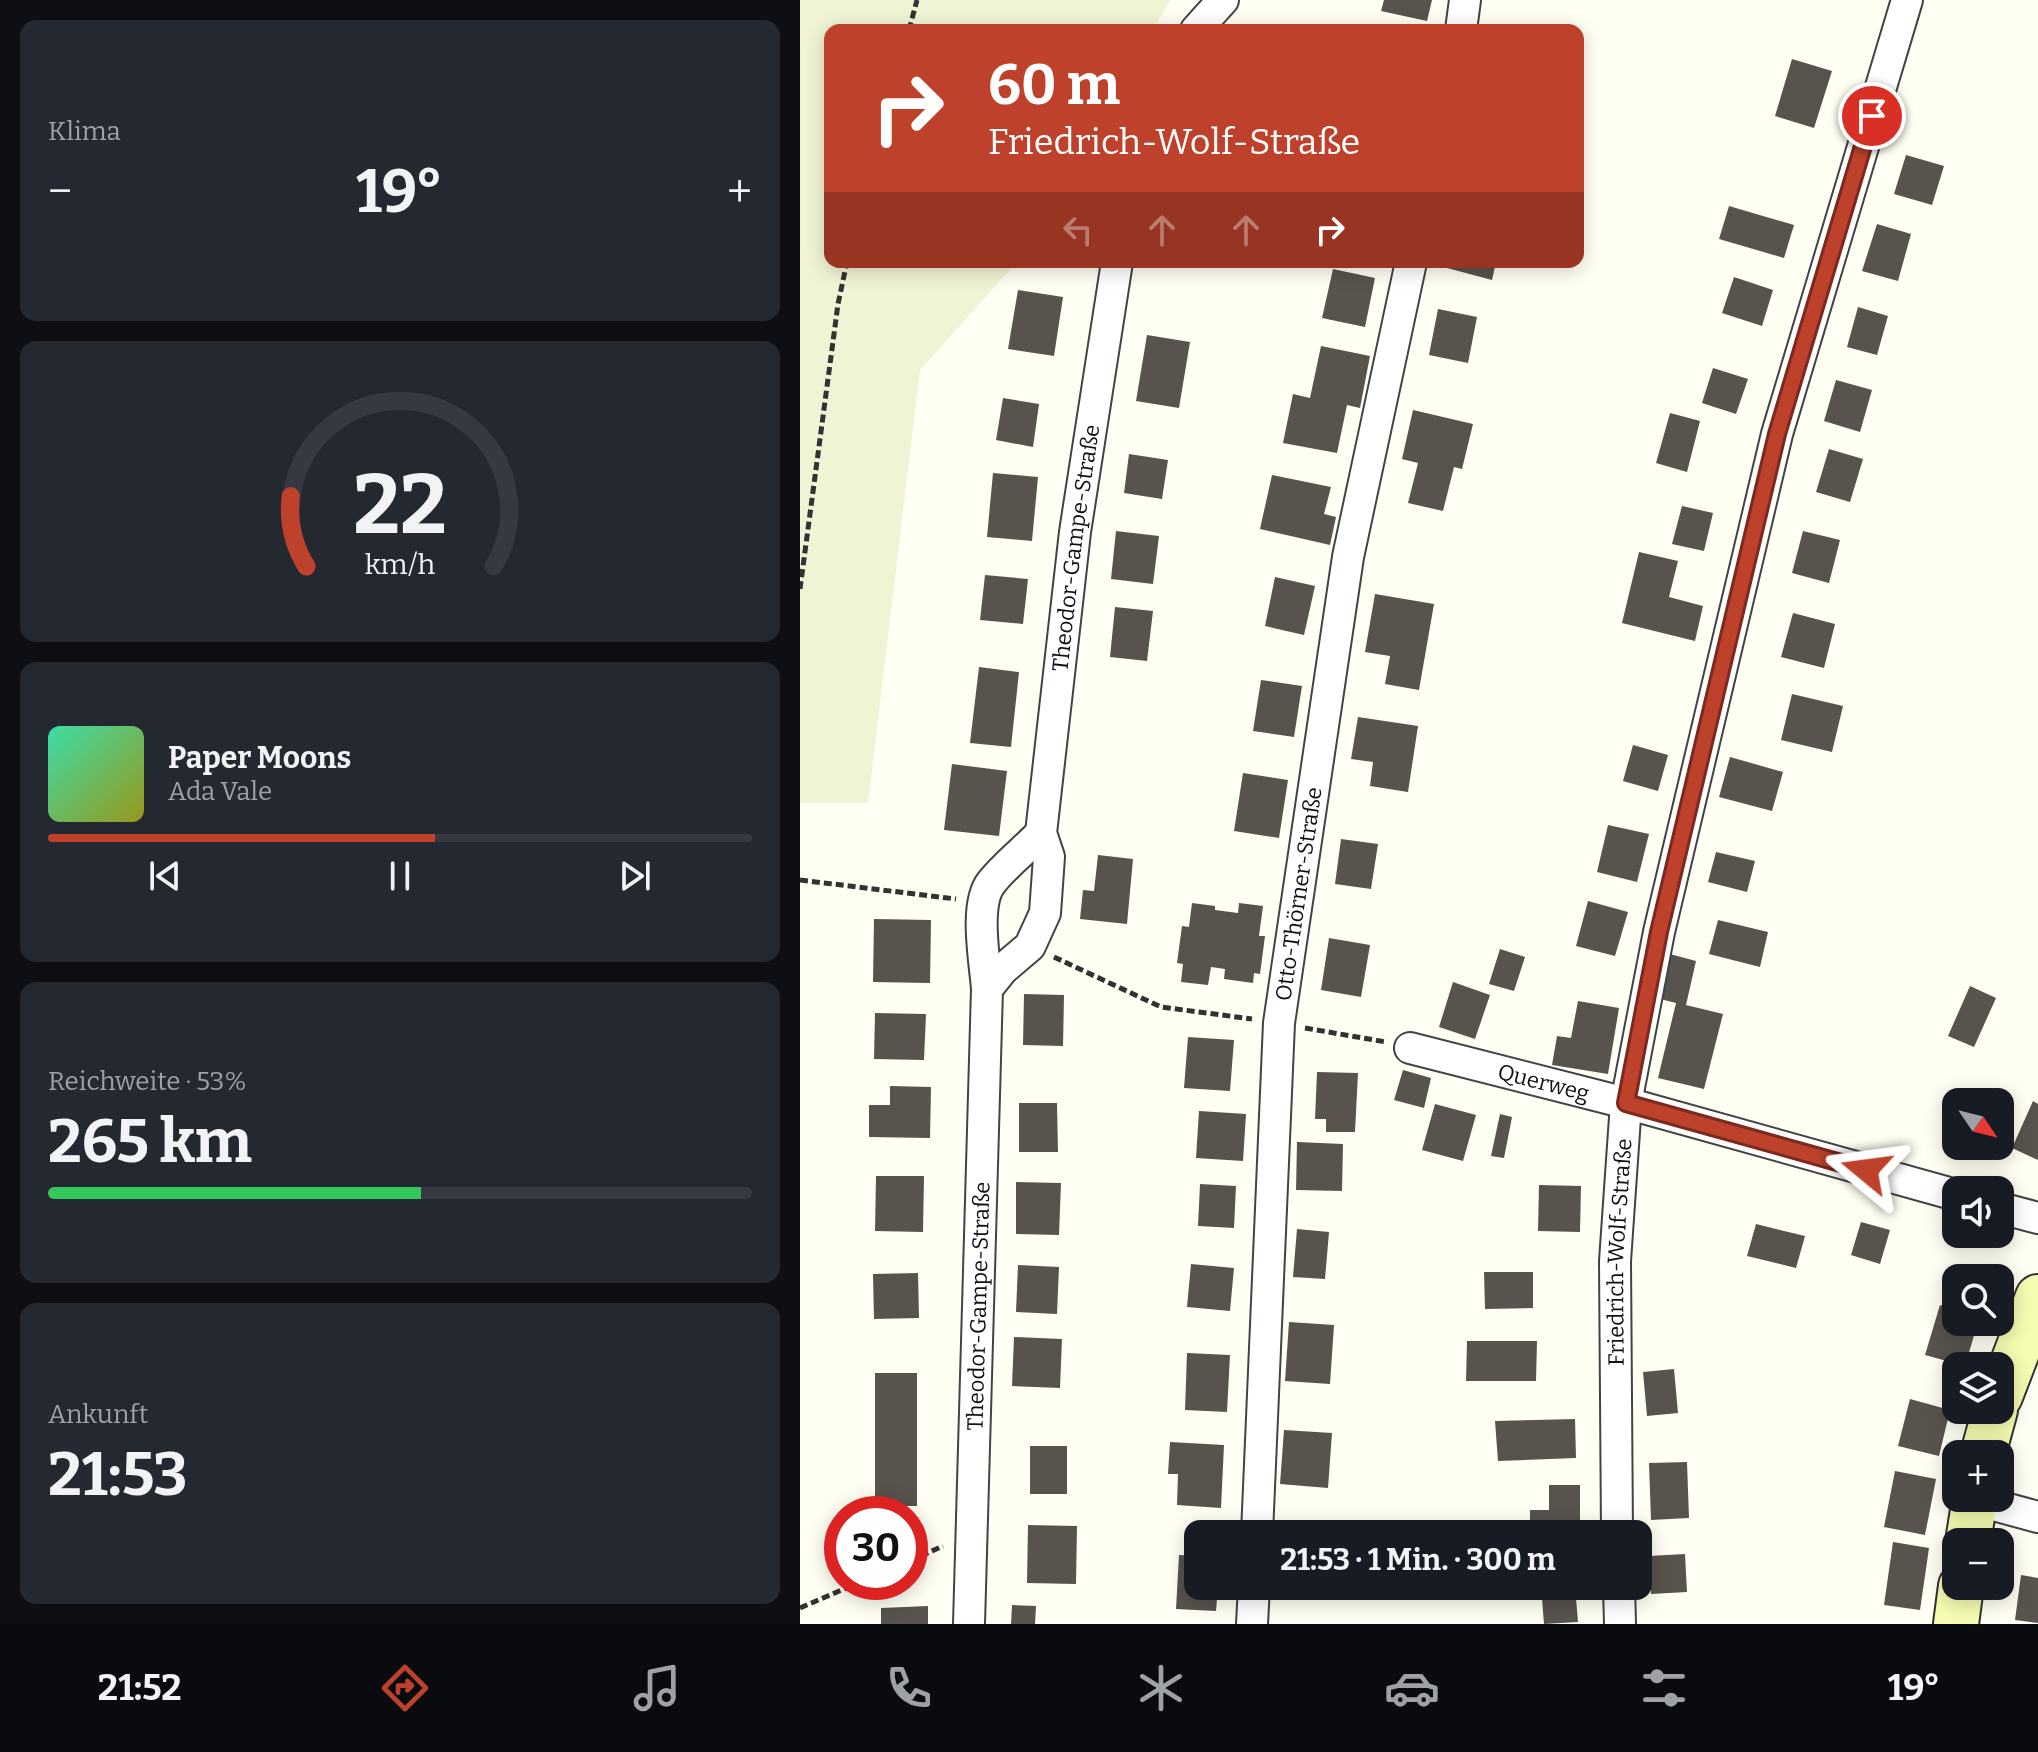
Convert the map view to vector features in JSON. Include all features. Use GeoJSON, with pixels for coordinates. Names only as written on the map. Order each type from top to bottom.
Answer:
{"type":"FeatureCollection","features":[{"type":"Feature","properties":{"kind":"street"},"geometry":{"type":"LineString","coordinates":[[1201,24],[1223,0]]}},
{"type":"Feature","properties":{"kind":"street"},"geometry":{"type":"LineString","coordinates":[[1462,24],[1465,0]]}},
{"type":"Feature","properties":{"kind":"street","name":"Friedrich-Wolf-Straße"},"geometry":{"type":"LineString","coordinates":[[1617,1520],[1615,1261],[1626,1103],[1659,932],[1777,434],[1907,0]]}},
{"type":"Feature","properties":{"kind":"street","name":"Theodor-Gampe-Straße"},"geometry":{"type":"LineString","coordinates":[[987,989],[1003,969],[1030,946],[1045,913],[1049,857],[1041,833],[1075,532],[1116,268]]}},
{"type":"Feature","properties":{"kind":"street","name":"Otto-Thörner-Straße"},"geometry":{"type":"LineString","coordinates":[[1258,1520],[1279,1023],[1348,557],[1410,268]]}},
{"type":"Feature","properties":{"kind":"street"},"geometry":{"type":"LineString","coordinates":[[983,902],[989,885],[1041,833]]}},
{"type":"Feature","properties":{"kind":"street","name":"Theodor-Gampe-Straße"},"geometry":{"type":"LineString","coordinates":[[969,1624],[987,989],[983,902]]}},
{"type":"Feature","properties":{"kind":"street","name":"Querweg"},"geometry":{"type":"LineString","coordinates":[[1401,1046],[1626,1103],[1942,1191]]}},
{"type":"Feature","properties":{"kind":"street"},"geometry":{"type":"LineString","coordinates":[[2014,1212],[2038,1218]]}},
{"type":"Feature","properties":{"kind":"street"},"geometry":{"type":"LineString","coordinates":[[2014,1360],[2038,1297]]}},
{"type":"Feature","properties":{"kind":"street"},"geometry":{"type":"LineString","coordinates":[[1973,1513],[2038,1517]]}},
{"type":"Feature","properties":{"kind":"street"},"geometry":{"type":"LineString","coordinates":[[1252,1624],[1253,1600]]}},
{"type":"Feature","properties":{"kind":"street"},"geometry":{"type":"LineString","coordinates":[[1619,1600],[1620,1624]]}},
{"type":"Feature","properties":{"kind":"street"},"geometry":{"type":"LineString","coordinates":[[1956,1624],[1959,1600]]}},
{"type":"Feature","properties":{"kind":"path"},"geometry":{"type":"LineString","coordinates":[[911,24],[917,0]]}},
{"type":"Feature","properties":{"kind":"path"},"geometry":{"type":"LineString","coordinates":[[800,589],[838,304],[846,268]]}},
{"type":"Feature","properties":{"kind":"path"},"geometry":{"type":"LineString","coordinates":[[800,880],[983,902]]}},
{"type":"Feature","properties":{"kind":"path"},"geometry":{"type":"LineString","coordinates":[[1030,946],[1161,1007],[1279,1023],[1401,1046]]}},
{"type":"Feature","properties":{"kind":"path"},"geometry":{"type":"LineString","coordinates":[[800,1608],[824,1598]]}},
{"type":"Feature","properties":{"kind":"green space"},"geometry":{"type":"Polygon","coordinates":[[[800,0],[1170,0],[1156,24],[824,24],[824,268],[1012,268],[920,370],[868,803],[800,803],[800,0]]]}},
{"type":"Feature","properties":{"kind":"building"},"geometry":{"type":"Polygon","coordinates":[[[1384,0],[1432,0],[1427,21],[1381,11],[1384,0]]]}},
{"type":"Feature","properties":{"kind":"building"},"geometry":{"type":"Polygon","coordinates":[[[1792,59],[1832,71],[1814,128],[1775,116],[1792,59]]]}},
{"type":"Feature","properties":{"kind":"building"},"geometry":{"type":"Polygon","coordinates":[[[1906,155],[1944,166],[1932,205],[1894,194],[1906,155]]]}},
{"type":"Feature","properties":{"kind":"building"},"geometry":{"type":"Polygon","coordinates":[[[1729,206],[1794,225],[1784,258],[1719,239],[1729,206]]]}},
{"type":"Feature","properties":{"kind":"building"},"geometry":{"type":"Polygon","coordinates":[[[1877,224],[1911,234],[1898,281],[1862,271],[1877,224]]]}},
{"type":"Feature","properties":{"kind":"building"},"geometry":{"type":"Polygon","coordinates":[[[1447,268],[1495,268],[1492,280],[1447,268]]]}},
{"type":"Feature","properties":{"kind":"building"},"geometry":{"type":"Polygon","coordinates":[[[1333,269],[1375,278],[1365,327],[1322,318],[1333,269]]]}},
{"type":"Feature","properties":{"kind":"building"},"geometry":{"type":"Polygon","coordinates":[[[1734,277],[1773,290],[1762,326],[1722,313],[1734,277]]]}},
{"type":"Feature","properties":{"kind":"building"},"geometry":{"type":"Polygon","coordinates":[[[1018,290],[1063,297],[1054,356],[1008,349],[1018,290]]]}},
{"type":"Feature","properties":{"kind":"building"},"geometry":{"type":"Polygon","coordinates":[[[1858,307],[1888,316],[1877,355],[1847,347],[1858,307]]]}},
{"type":"Feature","properties":{"kind":"building"},"geometry":{"type":"Polygon","coordinates":[[[1438,309],[1477,317],[1468,363],[1429,355],[1438,309]]]}},
{"type":"Feature","properties":{"kind":"building"},"geometry":{"type":"Polygon","coordinates":[[[1147,335],[1190,342],[1179,408],[1136,401],[1147,335]]]}},
{"type":"Feature","properties":{"kind":"building"},"geometry":{"type":"Polygon","coordinates":[[[1321,346],[1370,356],[1360,408],[1347,405],[1337,453],[1283,443],[1293,394],[1310,398],[1321,346]]]}},
{"type":"Feature","properties":{"kind":"building"},"geometry":{"type":"Polygon","coordinates":[[[1713,368],[1748,379],[1736,414],[1702,403],[1713,368]]]}},
{"type":"Feature","properties":{"kind":"building"},"geometry":{"type":"Polygon","coordinates":[[[1836,380],[1872,390],[1860,432],[1824,421],[1836,380]]]}},
{"type":"Feature","properties":{"kind":"building"},"geometry":{"type":"Polygon","coordinates":[[[1003,398],[1039,404],[1033,447],[996,440],[1003,398]]]}},
{"type":"Feature","properties":{"kind":"building"},"geometry":{"type":"Polygon","coordinates":[[[1413,410],[1473,424],[1462,469],[1454,467],[1443,511],[1408,503],[1418,463],[1402,459],[1413,410]]]}},
{"type":"Feature","properties":{"kind":"building"},"geometry":{"type":"Polygon","coordinates":[[[1670,413],[1700,421],[1687,472],[1656,463],[1670,413]]]}},
{"type":"Feature","properties":{"kind":"building"},"geometry":{"type":"Polygon","coordinates":[[[1829,449],[1863,459],[1850,502],[1816,492],[1829,449]]]}},
{"type":"Feature","properties":{"kind":"building"},"geometry":{"type":"Polygon","coordinates":[[[1129,454],[1168,460],[1162,499],[1124,493],[1129,454]]]}},
{"type":"Feature","properties":{"kind":"building"},"geometry":{"type":"Polygon","coordinates":[[[993,473],[1038,477],[1032,541],[987,537],[993,473]]]}},
{"type":"Feature","properties":{"kind":"building"},"geometry":{"type":"Polygon","coordinates":[[[1272,475],[1331,487],[1324,514],[1336,517],[1330,545],[1260,529],[1272,475]]]}},
{"type":"Feature","properties":{"kind":"building"},"geometry":{"type":"Polygon","coordinates":[[[1682,506],[1713,513],[1704,551],[1672,544],[1682,506]]]}},
{"type":"Feature","properties":{"kind":"building"},"geometry":{"type":"Polygon","coordinates":[[[1116,531],[1159,536],[1153,584],[1111,579],[1116,531]]]}},
{"type":"Feature","properties":{"kind":"building"},"geometry":{"type":"Polygon","coordinates":[[[1803,531],[1840,540],[1829,583],[1792,573],[1803,531]]]}},
{"type":"Feature","properties":{"kind":"building"},"geometry":{"type":"Polygon","coordinates":[[[1639,552],[1678,561],[1669,597],[1703,606],[1695,641],[1622,623],[1639,552]]]}},
{"type":"Feature","properties":{"kind":"building"},"geometry":{"type":"Polygon","coordinates":[[[985,575],[1028,579],[1023,624],[980,620],[985,575]]]}},
{"type":"Feature","properties":{"kind":"building"},"geometry":{"type":"Polygon","coordinates":[[[1275,577],[1315,586],[1304,635],[1265,626],[1275,577]]]}},
{"type":"Feature","properties":{"kind":"building"},"geometry":{"type":"Polygon","coordinates":[[[1375,594],[1434,604],[1419,690],[1385,684],[1390,656],[1365,652],[1375,594]]]}},
{"type":"Feature","properties":{"kind":"building"},"geometry":{"type":"Polygon","coordinates":[[[1115,607],[1153,611],[1147,661],[1110,657],[1115,607]]]}},
{"type":"Feature","properties":{"kind":"building"},"geometry":{"type":"Polygon","coordinates":[[[1793,613],[1835,624],[1824,668],[1781,657],[1793,613]]]}},
{"type":"Feature","properties":{"kind":"building"},"geometry":{"type":"Polygon","coordinates":[[[979,667],[1019,672],[1011,747],[970,743],[979,667]]]}},
{"type":"Feature","properties":{"kind":"building"},"geometry":{"type":"Polygon","coordinates":[[[1261,680],[1302,686],[1294,737],[1253,731],[1261,680]]]}},
{"type":"Feature","properties":{"kind":"building"},"geometry":{"type":"Polygon","coordinates":[[[1792,694],[1843,706],[1832,752],[1781,740],[1792,694]]]}},
{"type":"Feature","properties":{"kind":"building"},"geometry":{"type":"Polygon","coordinates":[[[1358,717],[1418,726],[1408,792],[1370,786],[1373,762],[1351,759],[1358,717]]]}},
{"type":"Feature","properties":{"kind":"building"},"geometry":{"type":"Polygon","coordinates":[[[1633,745],[1668,755],[1658,791],[1623,781],[1633,745]]]}},
{"type":"Feature","properties":{"kind":"building"},"geometry":{"type":"Polygon","coordinates":[[[1730,757],[1783,772],[1772,811],[1719,797],[1730,757]]]}},
{"type":"Feature","properties":{"kind":"building"},"geometry":{"type":"Polygon","coordinates":[[[952,764],[1007,771],[999,836],[944,830],[952,764]]]}},
{"type":"Feature","properties":{"kind":"building"},"geometry":{"type":"Polygon","coordinates":[[[1243,773],[1288,780],[1279,838],[1234,831],[1243,773]]]}},
{"type":"Feature","properties":{"kind":"building"},"geometry":{"type":"Polygon","coordinates":[[[1608,825],[1649,834],[1637,882],[1597,872],[1608,825]]]}},
{"type":"Feature","properties":{"kind":"building"},"geometry":{"type":"Polygon","coordinates":[[[1341,839],[1378,844],[1371,889],[1335,884],[1341,839]]]}},
{"type":"Feature","properties":{"kind":"building"},"geometry":{"type":"Polygon","coordinates":[[[1716,852],[1755,861],[1747,892],[1708,882],[1716,852]]]}},
{"type":"Feature","properties":{"kind":"building"},"geometry":{"type":"Polygon","coordinates":[[[1098,855],[1133,859],[1127,924],[1080,919],[1083,890],[1094,891],[1098,855]]]}},
{"type":"Feature","properties":{"kind":"building"},"geometry":{"type":"Polygon","coordinates":[[[1588,901],[1628,912],[1615,956],[1576,946],[1588,901]]]}},
{"type":"Feature","properties":{"kind":"building"},"geometry":{"type":"Polygon","coordinates":[[[1192,903],[1238,913],[1239,903],[1263,906],[1259,936],[1265,936],[1260,974],[1254,973],[1253,983],[1224,979],[1225,969],[1211,967],[1208,985],[1181,982],[1183,964],[1177,963],[1182,926],[1189,927],[1192,903]]]}},
{"type":"Feature","properties":{"kind":"building"},"geometry":{"type":"Polygon","coordinates":[[[874,919],[931,920],[930,983],[873,982],[874,919]]]}},
{"type":"Feature","properties":{"kind":"building"},"geometry":{"type":"Polygon","coordinates":[[[1718,920],[1768,932],[1760,967],[1709,954],[1718,920]]]}},
{"type":"Feature","properties":{"kind":"building"},"geometry":{"type":"Polygon","coordinates":[[[1329,938],[1370,945],[1361,997],[1321,990],[1329,938]]]}},
{"type":"Feature","properties":{"kind":"building"},"geometry":{"type":"Polygon","coordinates":[[[1500,949],[1525,957],[1514,991],[1489,984],[1500,949]]]}},
{"type":"Feature","properties":{"kind":"building"},"geometry":{"type":"Polygon","coordinates":[[[1670,954],[1696,961],[1686,1005],[1723,1014],[1704,1089],[1658,1078],[1676,1003],[1660,999],[1670,954]]]}},
{"type":"Feature","properties":{"kind":"building"},"geometry":{"type":"Polygon","coordinates":[[[1453,982],[1490,995],[1475,1039],[1439,1027],[1453,982]]]}},
{"type":"Feature","properties":{"kind":"building"},"geometry":{"type":"Polygon","coordinates":[[[1970,986],[1996,998],[1974,1047],[1948,1036],[1970,986]]]}},
{"type":"Feature","properties":{"kind":"building"},"geometry":{"type":"Polygon","coordinates":[[[1024,994],[1064,995],[1063,1046],[1023,1045],[1024,994]]]}},
{"type":"Feature","properties":{"kind":"building"},"geometry":{"type":"Polygon","coordinates":[[[1578,1001],[1619,1008],[1608,1074],[1552,1065],[1557,1036],[1571,1038],[1578,1001]]]}},
{"type":"Feature","properties":{"kind":"building"},"geometry":{"type":"Polygon","coordinates":[[[875,1013],[926,1014],[924,1060],[874,1059],[875,1013]]]}},
{"type":"Feature","properties":{"kind":"building"},"geometry":{"type":"Polygon","coordinates":[[[1188,1037],[1234,1040],[1230,1091],[1184,1088],[1188,1037]]]}},
{"type":"Feature","properties":{"kind":"building"},"geometry":{"type":"Polygon","coordinates":[[[1403,1070],[1431,1078],[1424,1108],[1394,1100],[1403,1070]]]}},
{"type":"Feature","properties":{"kind":"building"},"geometry":{"type":"Polygon","coordinates":[[[1317,1072],[1358,1073],[1355,1132],[1326,1132],[1326,1119],[1315,1119],[1317,1072]]]}},
{"type":"Feature","properties":{"kind":"building"},"geometry":{"type":"Polygon","coordinates":[[[890,1086],[931,1087],[930,1138],[869,1137],[869,1105],[890,1105],[890,1086]]]}},
{"type":"Feature","properties":{"kind":"building"},"geometry":{"type":"Polygon","coordinates":[[[2033,1101],[2038,1104],[2038,1160],[2014,1149],[2033,1101]]]}},
{"type":"Feature","properties":{"kind":"building"},"geometry":{"type":"Polygon","coordinates":[[[1019,1103],[1057,1103],[1058,1152],[1019,1152],[1019,1103]]]}},
{"type":"Feature","properties":{"kind":"building"},"geometry":{"type":"Polygon","coordinates":[[[1435,1104],[1476,1115],[1463,1161],[1422,1150],[1435,1104]]]}},
{"type":"Feature","properties":{"kind":"building"},"geometry":{"type":"Polygon","coordinates":[[[1199,1111],[1246,1114],[1243,1161],[1196,1158],[1199,1111]]]}},
{"type":"Feature","properties":{"kind":"building"},"geometry":{"type":"Polygon","coordinates":[[[1500,1114],[1512,1117],[1504,1158],[1491,1156],[1500,1114]]]}},
{"type":"Feature","properties":{"kind":"building"},"geometry":{"type":"Polygon","coordinates":[[[1297,1142],[1343,1144],[1342,1191],[1296,1190],[1297,1142]]]}},
{"type":"Feature","properties":{"kind":"building"},"geometry":{"type":"Polygon","coordinates":[[[876,1176],[924,1176],[923,1232],[875,1231],[876,1176]]]}},
{"type":"Feature","properties":{"kind":"building"},"geometry":{"type":"Polygon","coordinates":[[[1016,1182],[1061,1183],[1059,1235],[1016,1234],[1016,1182]]]}},
{"type":"Feature","properties":{"kind":"building"},"geometry":{"type":"Polygon","coordinates":[[[1200,1184],[1236,1186],[1234,1228],[1198,1226],[1200,1184]]]}},
{"type":"Feature","properties":{"kind":"building"},"geometry":{"type":"Polygon","coordinates":[[[1539,1185],[1581,1186],[1580,1232],[1538,1231],[1539,1185]]]}},
{"type":"Feature","properties":{"kind":"building"},"geometry":{"type":"Polygon","coordinates":[[[1861,1222],[1890,1230],[1880,1264],[1851,1255],[1861,1222]]]}},
{"type":"Feature","properties":{"kind":"building"},"geometry":{"type":"Polygon","coordinates":[[[1756,1224],[1805,1236],[1796,1268],[1747,1256],[1756,1224]]]}},
{"type":"Feature","properties":{"kind":"building"},"geometry":{"type":"Polygon","coordinates":[[[1297,1229],[1329,1232],[1325,1279],[1293,1277],[1297,1229]]]}},
{"type":"Feature","properties":{"kind":"building"},"geometry":{"type":"Polygon","coordinates":[[[1191,1264],[1234,1268],[1230,1311],[1187,1307],[1191,1264]]]}},
{"type":"Feature","properties":{"kind":"building"},"geometry":{"type":"Polygon","coordinates":[[[1018,1265],[1059,1267],[1057,1314],[1016,1312],[1018,1265]]]}},
{"type":"Feature","properties":{"kind":"building"},"geometry":{"type":"Polygon","coordinates":[[[1484,1272],[1533,1272],[1533,1308],[1485,1309],[1484,1272]]]}},
{"type":"Feature","properties":{"kind":"building"},"geometry":{"type":"Polygon","coordinates":[[[918,1273],[919,1318],[874,1319],[873,1274],[918,1273]]]}},
{"type":"Feature","properties":{"kind":"building"},"geometry":{"type":"Polygon","coordinates":[[[1940,1305],[1942,1336],[1974,1336],[1969,1352],[1942,1352],[1942,1360],[1925,1355],[1940,1305]]]}},
{"type":"Feature","properties":{"kind":"building"},"geometry":{"type":"Polygon","coordinates":[[[1289,1322],[1334,1325],[1330,1384],[1285,1381],[1289,1322]]]}},
{"type":"Feature","properties":{"kind":"building"},"geometry":{"type":"Polygon","coordinates":[[[1014,1337],[1062,1339],[1060,1388],[1012,1386],[1014,1337]]]}},
{"type":"Feature","properties":{"kind":"building"},"geometry":{"type":"Polygon","coordinates":[[[1467,1341],[1537,1341],[1536,1381],[1466,1381],[1467,1341]]]}},
{"type":"Feature","properties":{"kind":"building"},"geometry":{"type":"Polygon","coordinates":[[[1187,1353],[1230,1355],[1227,1412],[1185,1410],[1187,1353]]]}},
{"type":"Feature","properties":{"kind":"building"},"geometry":{"type":"Polygon","coordinates":[[[1674,1369],[1678,1413],[1647,1416],[1643,1372],[1674,1369]]]}},
{"type":"Feature","properties":{"kind":"building"},"geometry":{"type":"Polygon","coordinates":[[[875,1373],[917,1373],[917,1496],[875,1496],[875,1373]]]}},
{"type":"Feature","properties":{"kind":"building"},"geometry":{"type":"Polygon","coordinates":[[[1910,1399],[1942,1408],[1942,1424],[1947,1424],[1939,1456],[1898,1446],[1910,1399]]]}},
{"type":"Feature","properties":{"kind":"building"},"geometry":{"type":"Polygon","coordinates":[[[1575,1419],[1576,1458],[1498,1461],[1495,1421],[1575,1419]]]}},
{"type":"Feature","properties":{"kind":"building"},"geometry":{"type":"Polygon","coordinates":[[[1284,1430],[1332,1433],[1328,1488],[1280,1484],[1284,1430]]]}},
{"type":"Feature","properties":{"kind":"building"},"geometry":{"type":"Polygon","coordinates":[[[1170,1442],[1224,1445],[1221,1508],[1177,1505],[1178,1474],[1168,1474],[1170,1442]]]}},
{"type":"Feature","properties":{"kind":"building"},"geometry":{"type":"Polygon","coordinates":[[[1030,1446],[1067,1446],[1067,1494],[1030,1494],[1030,1446]]]}},
{"type":"Feature","properties":{"kind":"building"},"geometry":{"type":"Polygon","coordinates":[[[1687,1462],[1689,1518],[1651,1520],[1649,1463],[1687,1462]]]}},
{"type":"Feature","properties":{"kind":"building"},"geometry":{"type":"Polygon","coordinates":[[[1895,1471],[1936,1479],[1925,1535],[1884,1527],[1895,1471]]]}},
{"type":"Feature","properties":{"kind":"building"},"geometry":{"type":"Polygon","coordinates":[[[1549,1485],[1580,1485],[1580,1520],[1530,1520],[1530,1510],[1549,1510],[1549,1485]]]}},
{"type":"Feature","properties":{"kind":"building"},"geometry":{"type":"Polygon","coordinates":[[[1028,1525],[1077,1526],[1076,1584],[1027,1583],[1028,1525]]]}},
{"type":"Feature","properties":{"kind":"building"},"geometry":{"type":"Polygon","coordinates":[[[1893,1542],[1929,1548],[1920,1610],[1884,1605],[1893,1542]]]}},
{"type":"Feature","properties":{"kind":"building"},"geometry":{"type":"Polygon","coordinates":[[[1685,1554],[1687,1592],[1652,1594],[1652,1556],[1685,1554]]]}},
{"type":"Feature","properties":{"kind":"building"},"geometry":{"type":"Polygon","coordinates":[[[1179,1555],[1184,1555],[1184,1600],[1217,1600],[1216,1611],[1176,1609],[1179,1555]]]}},
{"type":"Feature","properties":{"kind":"building"},"geometry":{"type":"Polygon","coordinates":[[[2021,1575],[2038,1578],[2038,1623],[2015,1620],[2021,1575]]]}},
{"type":"Feature","properties":{"kind":"building"},"geometry":{"type":"Polygon","coordinates":[[[1542,1600],[1576,1600],[1578,1622],[1544,1624],[1542,1600]]]}},
{"type":"Feature","properties":{"kind":"building"},"geometry":{"type":"Polygon","coordinates":[[[1012,1605],[1036,1606],[1035,1624],[1011,1624],[1012,1605]]]}},
{"type":"Feature","properties":{"kind":"building"},"geometry":{"type":"Polygon","coordinates":[[[928,1606],[928,1624],[881,1624],[881,1608],[928,1606]]]}},
{"type":"Feature","properties":{"kind":"route"},"geometry":{"type":"LineString","coordinates":[[1866,1170],[1626,1103],[1659,932],[1777,434],[1872,116]]}}]}
